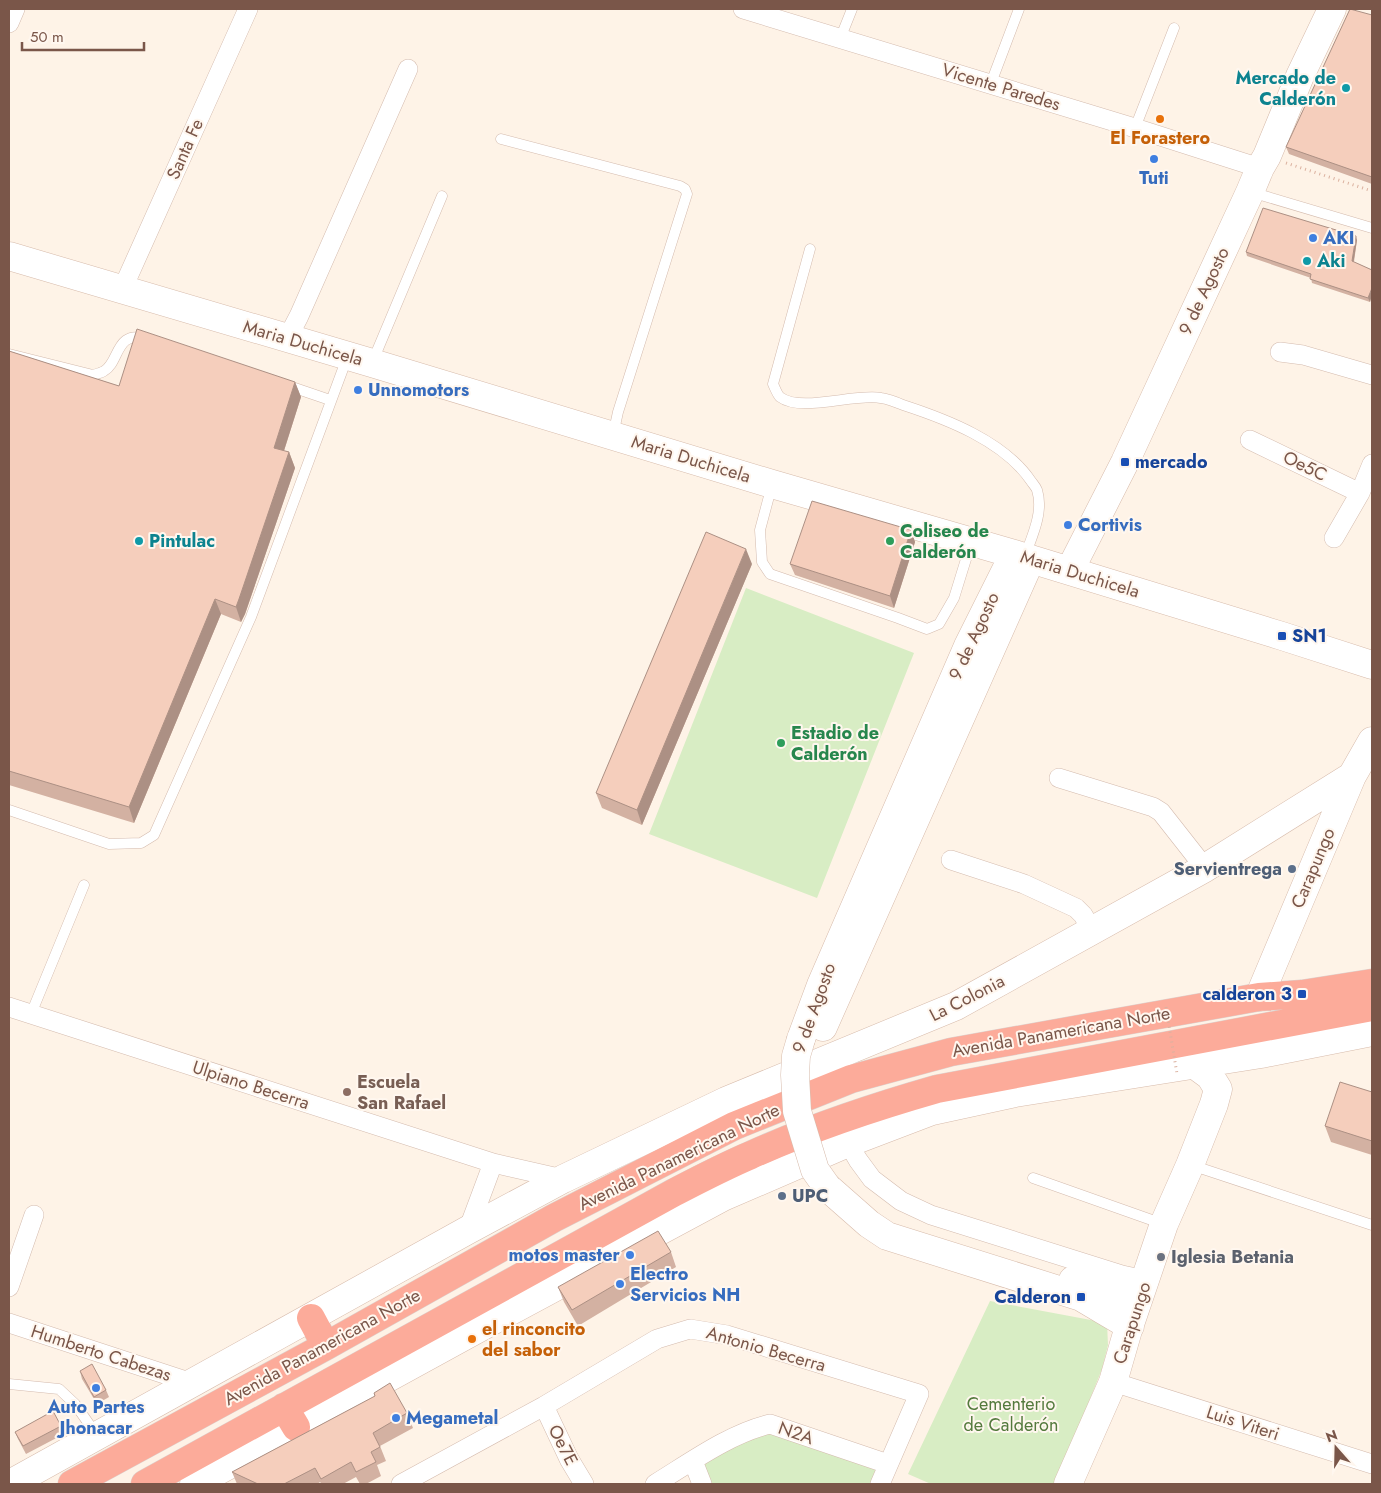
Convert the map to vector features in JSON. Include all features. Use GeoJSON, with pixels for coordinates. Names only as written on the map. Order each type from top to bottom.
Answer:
{"type":"FeatureCollection","features":[{"type":"Feature","properties":{"kind":"highway","name":"Avenida Panamericana Norte"},"geometry":{"type":"LineString","coordinates":[[72,1484],[326,1346],[554,1218],[734,1126],[851,1079],[950,1052],[1259,997],[1302,994],[1372,983]]}},
{"type":"Feature","properties":{"kind":"highway","name":"Avenida Panamericana Norte"},"geometry":{"type":"LineString","coordinates":[[145,1484],[290,1417],[675,1192],[750,1155],[872,1108],[937,1089],[1372,1007]]}},
{"type":"Feature","properties":{"kind":"highway"},"geometry":{"type":"LineString","coordinates":[[311,1318],[326,1346]]}},
{"type":"Feature","properties":{"kind":"main road","name":"9 de Agosto"},"geometry":{"type":"LineString","coordinates":[[1070,570],[1125,462],[1332,9]]}},
{"type":"Feature","properties":{"kind":"main road","name":"Maria Duchicela"},"geometry":{"type":"LineString","coordinates":[[9,256],[772,484],[1070,570],[1372,665]]}},
{"type":"Feature","properties":{"kind":"main road","name":"9 de Agosto"},"geometry":{"type":"LineString","coordinates":[[1023,557],[809,1039],[812,1056],[810,1074],[814,1109],[820,1140],[836,1185],[869,1224],[887,1236],[1081,1297],[1130,1326]]}},
{"type":"Feature","properties":{"kind":"main road","name":"Carapungo"},"geometry":{"type":"LineString","coordinates":[[1259,997],[1352,776],[1372,741]]}},
{"type":"Feature","properties":{"kind":"main road","name":"La Colonia"},"geometry":{"type":"LineString","coordinates":[[563,1179],[726,1101],[956,1006],[1205,868],[1352,776]]}},
{"type":"Feature","properties":{"kind":"main road","name":"Avenida Panamericana Norte"},"geometry":{"type":"LineString","coordinates":[[194,1484],[290,1417],[723,1197],[848,1143],[932,1111],[1014,1093],[1186,1070],[1372,1032]]}},
{"type":"Feature","properties":{"kind":"main road","name":"Carapungo"},"geometry":{"type":"LineString","coordinates":[[1214,1104],[1236,1076],[1261,1054]]}},
{"type":"Feature","properties":{"kind":"main road","name":"Carapungo"},"geometry":{"type":"LineString","coordinates":[[1068,1484],[1113,1382],[1164,1224],[1214,1104],[1218,1089],[1210,1076],[1186,1070]]}},
{"type":"Feature","properties":{"kind":"main road","name":"Avenida Panamericana Norte"},"geometry":{"type":"LineString","coordinates":[[10,1484],[563,1179]]}},
{"type":"Feature","properties":{"kind":"main road","name":"9 de Agosto"},"geometry":{"type":"LineString","coordinates":[[836,1185],[879,1215],[894,1222],[1109,1292],[1128,1292],[1144,1282]]}},
{"type":"Feature","properties":{"kind":"street"},"geometry":{"type":"LineString","coordinates":[[9,23],[15,9]]}},
{"type":"Feature","properties":{"kind":"street","name":"Santa Fe"},"geometry":{"type":"LineString","coordinates":[[122,290],[248,9]]}},
{"type":"Feature","properties":{"kind":"street","name":"Vicente Paredes"},"geometry":{"type":"LineString","coordinates":[[743,9],[1135,128],[1259,172]]}},
{"type":"Feature","properties":{"kind":"street"},"geometry":{"type":"LineString","coordinates":[[287,339],[299,316],[408,69]]}},
{"type":"Feature","properties":{"kind":"street"},"geometry":{"type":"LineString","coordinates":[[1280,352],[1303,356],[1372,375]]}},
{"type":"Feature","properties":{"kind":"street","name":"Oe5C"},"geometry":{"type":"LineString","coordinates":[[1250,440],[1360,493]]}},
{"type":"Feature","properties":{"kind":"street"},"geometry":{"type":"LineString","coordinates":[[1334,538],[1360,493],[1372,464]]}},
{"type":"Feature","properties":{"kind":"street"},"geometry":{"type":"LineString","coordinates":[[1059,778],[1153,807],[1161,812],[1205,868]]}},
{"type":"Feature","properties":{"kind":"street"},"geometry":{"type":"LineString","coordinates":[[951,860],[1024,884],[1076,908],[1084,915],[1092,930]]}},
{"type":"Feature","properties":{"kind":"street","name":"Ulpiano Becerra"},"geometry":{"type":"LineString","coordinates":[[9,1007],[493,1163],[563,1179]]}},
{"type":"Feature","properties":{"kind":"street"},"geometry":{"type":"LineString","coordinates":[[848,1143],[872,1179],[901,1201],[931,1215],[1144,1282]]}},
{"type":"Feature","properties":{"kind":"street"},"geometry":{"type":"LineString","coordinates":[[468,1230],[493,1163]]}},
{"type":"Feature","properties":{"kind":"street"},"geometry":{"type":"LineString","coordinates":[[9,1286],[34,1215]]}},
{"type":"Feature","properties":{"kind":"street","name":"Humberto Cabezas"},"geometry":{"type":"LineString","coordinates":[[9,1323],[192,1384]]}},
{"type":"Feature","properties":{"kind":"street","name":"Antonio Becerra"},"geometry":{"type":"LineString","coordinates":[[401,1484],[544,1406],[657,1339],[690,1329],[727,1335],[919,1394],[880,1484]]}},
{"type":"Feature","properties":{"kind":"street","name":"Luis Viteri"},"geometry":{"type":"LineString","coordinates":[[1113,1382],[1372,1464]]}},
{"type":"Feature","properties":{"kind":"street","name":"Oe7E"},"geometry":{"type":"LineString","coordinates":[[544,1406],[568,1459],[584,1484]]}},
{"type":"Feature","properties":{"kind":"street","name":"N2A"},"geometry":{"type":"LineString","coordinates":[[655,1484],[739,1435],[770,1424],[888,1464]]}},
{"type":"Feature","properties":{"kind":"street"},"geometry":{"type":"LineString","coordinates":[[693,1461],[702,1484]]}},
{"type":"Feature","properties":{"kind":"lane"},"geometry":{"type":"LineString","coordinates":[[840,39],[852,9]]}},
{"type":"Feature","properties":{"kind":"lane"},"geometry":{"type":"LineString","coordinates":[[991,83],[1019,9]]}},
{"type":"Feature","properties":{"kind":"lane"},"geometry":{"type":"LineString","coordinates":[[1135,128],[1174,28]]}},
{"type":"Feature","properties":{"kind":"lane"},"geometry":{"type":"LineString","coordinates":[[501,139],[680,186],[685,189],[687,194],[618,412],[613,435]]}},
{"type":"Feature","properties":{"kind":"lane"},"geometry":{"type":"LineString","coordinates":[[1259,172],[1372,228]]}},
{"type":"Feature","properties":{"kind":"lane"},"geometry":{"type":"LineString","coordinates":[[9,810],[109,844],[141,842],[154,835],[251,617],[330,400],[360,360],[442,196]]}},
{"type":"Feature","properties":{"kind":"lane"},"geometry":{"type":"LineString","coordinates":[[810,249],[773,384],[778,396],[786,401],[810,404],[832,400],[880,397],[934,415],[980,437],[1002,451],[1025,472],[1037,490],[1039,518],[1023,557]]}},
{"type":"Feature","properties":{"kind":"lane"},"geometry":{"type":"LineString","coordinates":[[9,354],[93,375],[105,371],[113,362],[119,346],[128,339],[139,336],[158,342]]}},
{"type":"Feature","properties":{"kind":"lane"},"geometry":{"type":"LineString","coordinates":[[276,382],[330,400]]}},
{"type":"Feature","properties":{"kind":"lane"},"geometry":{"type":"LineString","coordinates":[[772,484],[760,530],[762,562],[770,574],[898,618],[927,630],[939,624],[954,598],[972,541]]}},
{"type":"Feature","properties":{"kind":"lane"},"geometry":{"type":"LineString","coordinates":[[31,1014],[84,885]]}},
{"type":"Feature","properties":{"kind":"lane"},"geometry":{"type":"LineString","coordinates":[[1190,1165],[1372,1226]]}},
{"type":"Feature","properties":{"kind":"lane"},"geometry":{"type":"LineString","coordinates":[[1033,1178],[1164,1224]]}},
{"type":"Feature","properties":{"kind":"lane"},"geometry":{"type":"LineString","coordinates":[[9,1384],[59,1389],[75,1404],[97,1436]]}},
{"type":"Feature","properties":{"kind":"path"},"geometry":{"type":"LineString","coordinates":[[1259,172],[1372,191]]}},
{"type":"Feature","properties":{"kind":"path"},"geometry":{"type":"LineString","coordinates":[[1166,1007],[1186,1070]]}},
{"type":"Feature","properties":{"kind":"green space","name":"Estadio de Calderón"},"geometry":{"type":"Polygon","coordinates":[[[746,588],[914,653],[817,898],[649,834],[746,588]]]}},
{"type":"Feature","properties":{"kind":"green space","name":"Cementerio de Calderón"},"geometry":{"type":"Polygon","coordinates":[[[990,1301],[1107,1323],[1108,1345],[1102,1369],[1056,1484],[931,1484],[908,1474],[990,1301]]]}},
{"type":"Feature","properties":{"kind":"green space"},"geometry":{"type":"Polygon","coordinates":[[[773,1430],[880,1468],[873,1484],[707,1484],[701,1462],[758,1432],[773,1430]]]}},
{"type":"Feature","properties":{"kind":"building","name":"Mercado de Calderón"},"geometry":{"type":"Polygon","coordinates":[[[1350,9],[1372,15],[1372,177],[1286,147],[1350,9]]]}},
{"type":"Feature","properties":{"kind":"building","name":"Aki"},"geometry":{"type":"Polygon","coordinates":[[[1263,208],[1356,236],[1352,261],[1372,270],[1372,288],[1368,298],[1310,279],[1311,274],[1246,252],[1263,208]]]}},
{"type":"Feature","properties":{"kind":"building","name":"Pintulac"},"geometry":{"type":"Polygon","coordinates":[[[137,329],[295,382],[274,448],[289,452],[236,607],[215,599],[129,807],[9,771],[9,351],[119,386],[137,329]]]}},
{"type":"Feature","properties":{"kind":"building","name":"Coliseo de Calderón"},"geometry":{"type":"Polygon","coordinates":[[[812,501],[911,530],[890,596],[790,564],[812,501]]]}},
{"type":"Feature","properties":{"kind":"building"},"geometry":{"type":"Polygon","coordinates":[[[706,532],[746,549],[637,810],[596,793],[706,532]]]}},
{"type":"Feature","properties":{"kind":"building"},"geometry":{"type":"Polygon","coordinates":[[[1340,1082],[1372,1092],[1372,1141],[1325,1126],[1340,1082]]]}},
{"type":"Feature","properties":{"kind":"building"},"geometry":{"type":"Polygon","coordinates":[[[658,1231],[671,1252],[572,1310],[558,1287],[658,1231]]]}},
{"type":"Feature","properties":{"kind":"building","name":"Auto Partes Jhonacar"},"geometry":{"type":"Polygon","coordinates":[[[92,1364],[106,1390],[94,1397],[80,1371],[92,1364]]]}},
{"type":"Feature","properties":{"kind":"building"},"geometry":{"type":"Polygon","coordinates":[[[390,1383],[407,1413],[373,1433],[380,1447],[371,1452],[376,1462],[356,1472],[351,1462],[321,1479],[315,1468],[284,1484],[258,1484],[232,1472],[375,1396],[374,1393],[390,1383]]]}},
{"type":"Feature","properties":{"kind":"building"},"geometry":{"type":"Polygon","coordinates":[[[53,1411],[61,1426],[23,1446],[15,1432],[53,1411]]]}},
{"type":"Feature","properties":{"kind":"place","name":"Mercado de Calderón"},"geometry":{"type":"Point","coordinates":[1346,88]}},
{"type":"Feature","properties":{"kind":"place","name":"El Forastero"},"geometry":{"type":"Point","coordinates":[1160,119]}},
{"type":"Feature","properties":{"kind":"place","name":"Tuti"},"geometry":{"type":"Point","coordinates":[1154,159]}},
{"type":"Feature","properties":{"kind":"place","name":"AKI"},"geometry":{"type":"Point","coordinates":[1313,238]}},
{"type":"Feature","properties":{"kind":"place","name":"Aki"},"geometry":{"type":"Point","coordinates":[1307,261]}},
{"type":"Feature","properties":{"kind":"place","name":"Unnomotors"},"geometry":{"type":"Point","coordinates":[358,390]}},
{"type":"Feature","properties":{"kind":"place","name":"mercado"},"geometry":{"type":"Point","coordinates":[1125,462]}},
{"type":"Feature","properties":{"kind":"place","name":"Cortivis"},"geometry":{"type":"Point","coordinates":[1068,525]}},
{"type":"Feature","properties":{"kind":"place","name":"Pintulac"},"geometry":{"type":"Point","coordinates":[139,541]}},
{"type":"Feature","properties":{"kind":"place","name":"Coliseo de Calderón"},"geometry":{"type":"Point","coordinates":[890,541]}},
{"type":"Feature","properties":{"kind":"place","name":"SN1"},"geometry":{"type":"Point","coordinates":[1282,636]}},
{"type":"Feature","properties":{"kind":"place","name":"Estadio de Calderón"},"geometry":{"type":"Point","coordinates":[781,743]}},
{"type":"Feature","properties":{"kind":"place","name":"Servientrega"},"geometry":{"type":"Point","coordinates":[1292,869]}},
{"type":"Feature","properties":{"kind":"place","name":"calderon 3"},"geometry":{"type":"Point","coordinates":[1302,994]}},
{"type":"Feature","properties":{"kind":"place","name":"Escuela San Rafael"},"geometry":{"type":"Point","coordinates":[347,1092]}},
{"type":"Feature","properties":{"kind":"place","name":"UPC"},"geometry":{"type":"Point","coordinates":[782,1196]}},
{"type":"Feature","properties":{"kind":"place","name":"motos master"},"geometry":{"type":"Point","coordinates":[630,1255]}},
{"type":"Feature","properties":{"kind":"place","name":"Iglesia Betania"},"geometry":{"type":"Point","coordinates":[1161,1257]}},
{"type":"Feature","properties":{"kind":"place","name":"Electro Servicios NH"},"geometry":{"type":"Point","coordinates":[620,1284]}},
{"type":"Feature","properties":{"kind":"place","name":"Calderon"},"geometry":{"type":"Point","coordinates":[1081,1297]}},
{"type":"Feature","properties":{"kind":"place","name":"el rinconcito del sabor"},"geometry":{"type":"Point","coordinates":[472,1339]}},
{"type":"Feature","properties":{"kind":"place","name":"Auto Partes Jhonacar"},"geometry":{"type":"Point","coordinates":[96,1388]}},
{"type":"Feature","properties":{"kind":"place","name":"Megametal"},"geometry":{"type":"Point","coordinates":[396,1418]}}]}
